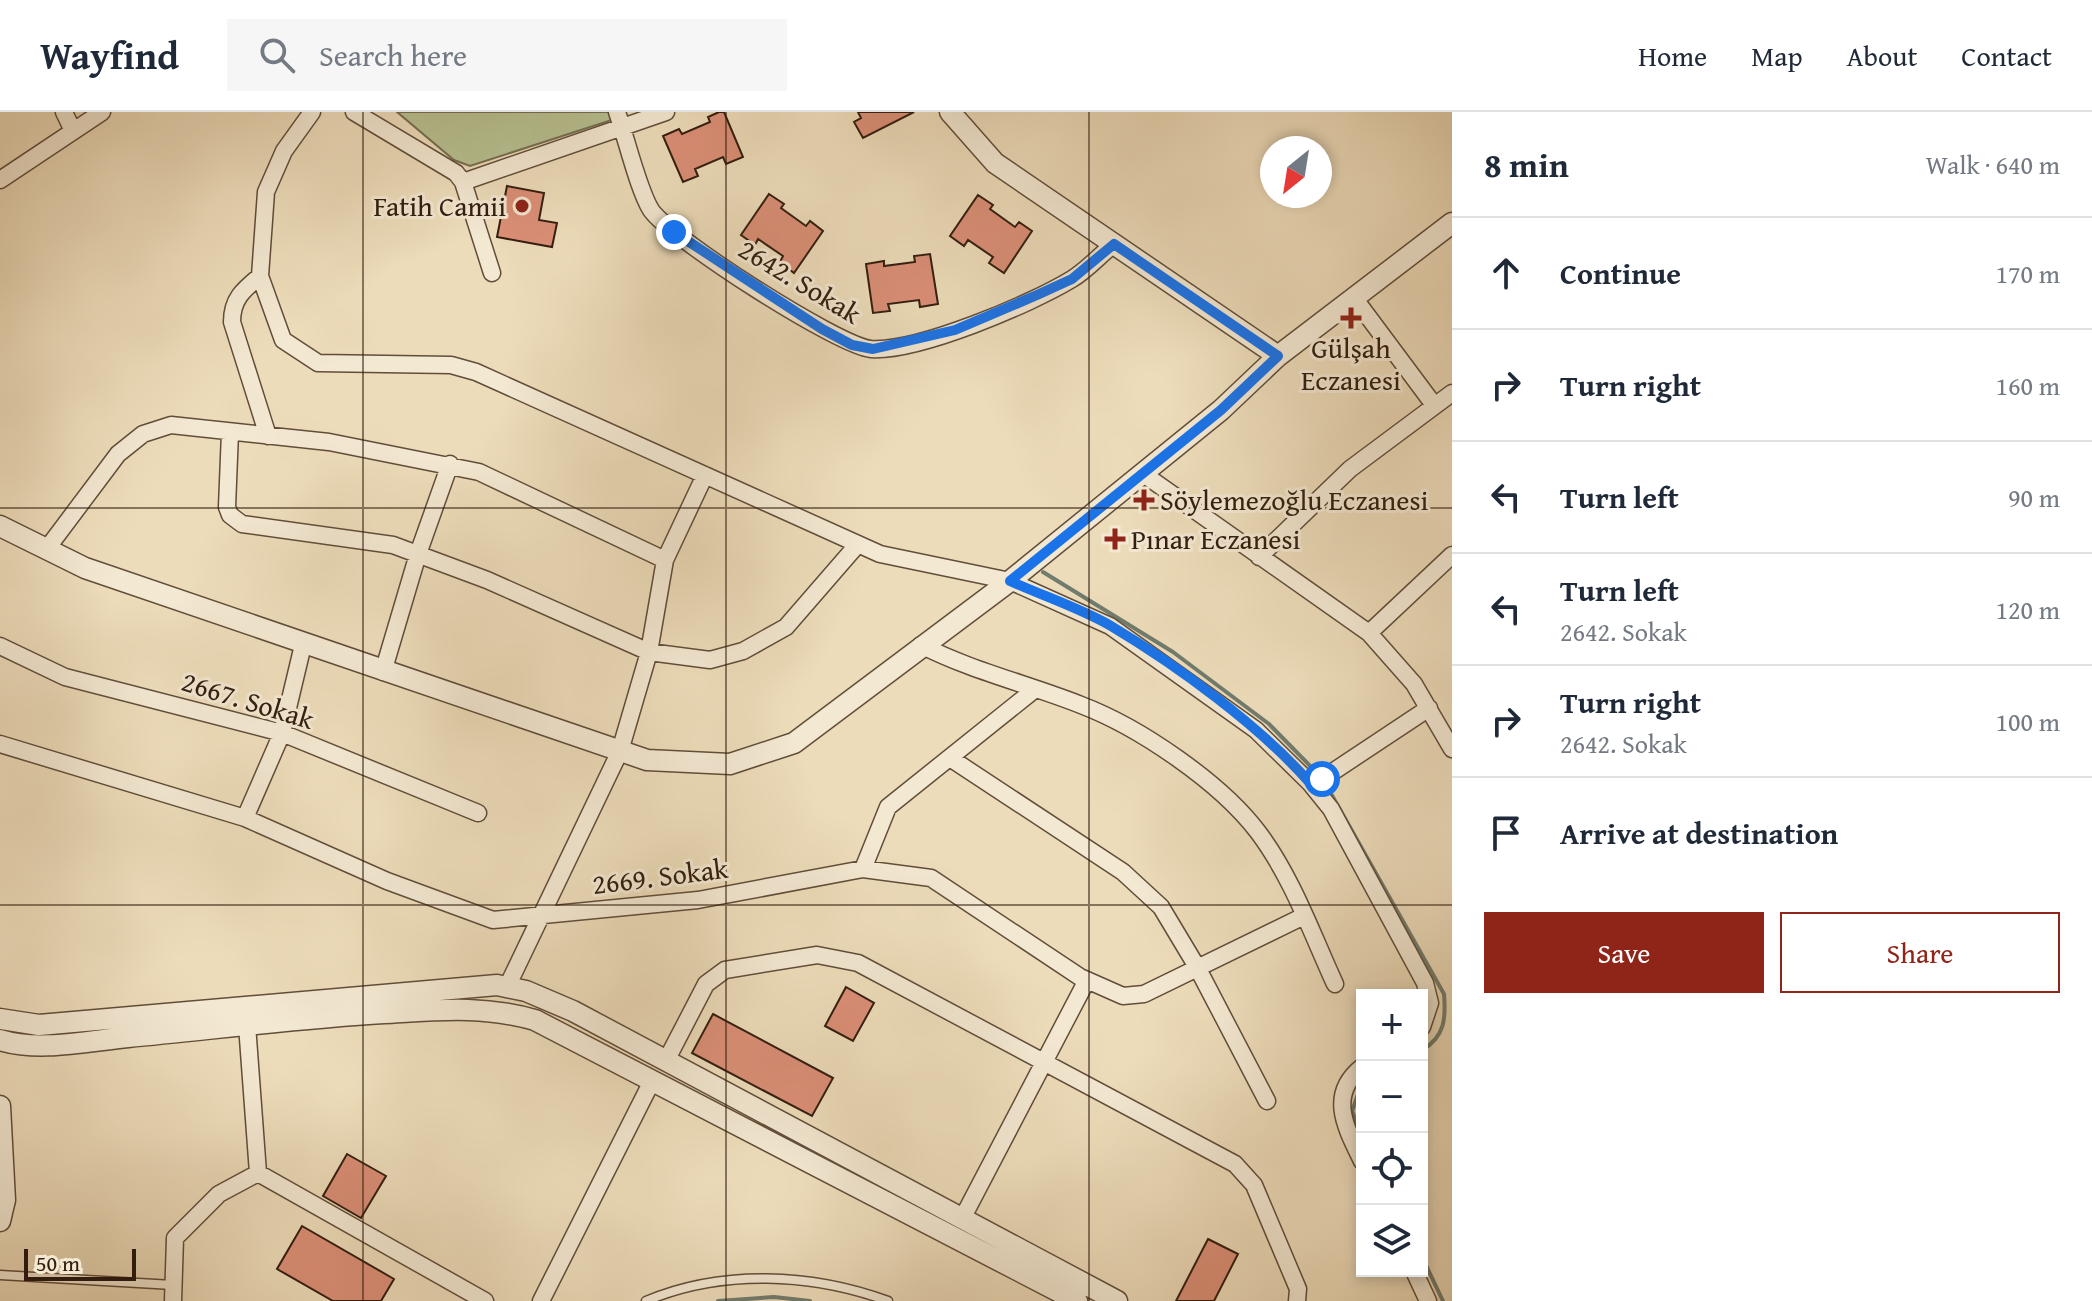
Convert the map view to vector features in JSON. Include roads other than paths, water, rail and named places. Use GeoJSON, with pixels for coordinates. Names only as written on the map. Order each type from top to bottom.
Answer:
{"type":"FeatureCollection","features":[{"type":"Feature","properties":{"kind":"street"},"geometry":{"type":"LineString","coordinates":[[64,112],[73,131]]}},
{"type":"Feature","properties":{"kind":"street"},"geometry":{"type":"LineString","coordinates":[[0,180],[102,112]]}},
{"type":"Feature","properties":{"kind":"street"},"geometry":{"type":"LineString","coordinates":[[312,112],[284,151],[266,192],[260,276],[283,340],[318,363],[451,365],[476,372],[880,554],[1010,581],[1110,626],[1256,730],[1286,756],[1310,783],[1331,809],[1426,989]]}},
{"type":"Feature","properties":{"kind":"street"},"geometry":{"type":"LineString","coordinates":[[354,112],[456,173],[463,182],[492,273]]}},
{"type":"Feature","properties":{"kind":"street"},"geometry":{"type":"LineString","coordinates":[[463,182],[620,119],[666,112]]}},
{"type":"Feature","properties":{"kind":"street"},"geometry":{"type":"LineString","coordinates":[[950,112],[995,163],[1278,356]]}},
{"type":"Feature","properties":{"kind":"street","name":"2642. Sokak"},"geometry":{"type":"LineString","coordinates":[[620,119],[651,209],[674,232],[822,329],[852,345],[873,349],[955,330],[1072,279],[1114,244]]}},
{"type":"Feature","properties":{"kind":"street"},"geometry":{"type":"LineString","coordinates":[[0,526],[85,568],[647,760],[730,764],[794,743],[1010,581],[1221,410],[1278,356],[1452,223]]}},
{"type":"Feature","properties":{"kind":"street"},"geometry":{"type":"LineString","coordinates":[[260,276],[240,293],[232,306],[232,322],[268,436]]}},
{"type":"Feature","properties":{"kind":"street"},"geometry":{"type":"LineString","coordinates":[[1355,299],[1434,405]]}},
{"type":"Feature","properties":{"kind":"street"},"geometry":{"type":"LineString","coordinates":[[1259,557],[1350,469],[1452,393]]}},
{"type":"Feature","properties":{"kind":"street"},"geometry":{"type":"LineString","coordinates":[[46,550],[118,454],[143,434],[171,425],[329,442],[450,464],[479,472],[665,560]]}},
{"type":"Feature","properties":{"kind":"street"},"geometry":{"type":"LineString","coordinates":[[230,432],[227,507],[230,515],[242,524],[393,545],[487,580],[649,652],[710,660],[743,651],[786,627],[858,544]]}},
{"type":"Feature","properties":{"kind":"street"},"geometry":{"type":"LineString","coordinates":[[383,672],[418,554],[450,464]]}},
{"type":"Feature","properties":{"kind":"street"},"geometry":{"type":"LineString","coordinates":[[1142,473],[1369,633],[1414,684],[1452,749]]}},
{"type":"Feature","properties":{"kind":"street"},"geometry":{"type":"LineString","coordinates":[[507,987],[620,751],[649,652],[665,560],[705,475]]}},
{"type":"Feature","properties":{"kind":"street"},"geometry":{"type":"LineString","coordinates":[[1369,633],[1450,562]]}},
{"type":"Feature","properties":{"kind":"street"},"geometry":{"type":"LineString","coordinates":[[245,818],[282,733],[303,645]]}},
{"type":"Feature","properties":{"kind":"street"},"geometry":{"type":"LineString","coordinates":[[921,645],[1034,690],[1082,705],[1123,725],[1221,793],[1258,832],[1304,916],[1335,984]]}},
{"type":"Feature","properties":{"kind":"street","name":"2667. Sokak"},"geometry":{"type":"LineString","coordinates":[[0,646],[65,677],[282,733],[478,813]]}},
{"type":"Feature","properties":{"kind":"street"},"geometry":{"type":"LineString","coordinates":[[863,869],[888,807],[1034,690]]}},
{"type":"Feature","properties":{"kind":"street"},"geometry":{"type":"LineString","coordinates":[[1310,783],[1429,708]]}},
{"type":"Feature","properties":{"kind":"street","name":"2669. Sokak"},"geometry":{"type":"LineString","coordinates":[[0,744],[245,818],[387,881],[493,920],[698,900],[863,869],[931,878],[1087,980],[1123,996],[1144,994],[1304,916]]}},
{"type":"Feature","properties":{"kind":"street"},"geometry":{"type":"LineString","coordinates":[[950,758],[1123,872],[1161,907],[1197,967],[1267,1101]]}},
{"type":"Feature","properties":{"kind":"street"},"geometry":{"type":"LineString","coordinates":[[666,1061],[706,984],[725,970],[817,955],[858,963],[1235,1164],[1254,1185],[1298,1289],[1297,1301]]}},
{"type":"Feature","properties":{"kind":"street"},"geometry":{"type":"LineString","coordinates":[[962,1219],[1087,980]]}},
{"type":"Feature","properties":{"kind":"street"},"geometry":{"type":"LineString","coordinates":[[0,1019],[39,1025],[428,989],[507,987],[573,1011],[1117,1301]]}},
{"type":"Feature","properties":{"kind":"street"},"geometry":{"type":"LineString","coordinates":[[0,1040],[16,1045],[69,1043],[479,1007],[535,1020],[1077,1301]]}},
{"type":"Feature","properties":{"kind":"street"},"geometry":{"type":"LineString","coordinates":[[247,1025],[258,1173]]}},
{"type":"Feature","properties":{"kind":"street"},"geometry":{"type":"LineString","coordinates":[[1356,1072],[1340,1101],[1343,1123],[1356,1149]]}},
{"type":"Feature","properties":{"kind":"street"},"geometry":{"type":"LineString","coordinates":[[541,1301],[652,1081]]}},
{"type":"Feature","properties":{"kind":"street"},"geometry":{"type":"LineString","coordinates":[[0,1106],[5,1200],[0,1221]]}},
{"type":"Feature","properties":{"kind":"street"},"geometry":{"type":"LineString","coordinates":[[174,1293],[175,1238],[219,1194],[258,1173]]}},
{"type":"Feature","properties":{"kind":"street"},"geometry":{"type":"LineString","coordinates":[[258,1173],[485,1301]]}},
{"type":"Feature","properties":{"kind":"street"},"geometry":{"type":"LineString","coordinates":[[1417,1277],[1428,1301]]}},
{"type":"Feature","properties":{"kind":"lane"},"geometry":{"type":"LineString","coordinates":[[0,1275],[174,1293]]}},
{"type":"Feature","properties":{"kind":"lane"},"geometry":{"type":"LineString","coordinates":[[646,1301],[677,1288],[749,1277],[808,1281],[864,1292],[888,1301]]}},
{"type":"Feature","properties":{"kind":"waterway"},"geometry":{"type":"LineString","coordinates":[[1043,572],[1173,652],[1269,724],[1320,776]]}},
{"type":"Feature","properties":{"kind":"waterway"},"geometry":{"type":"LineString","coordinates":[[1325,783],[1444,994],[1445,1011],[1440,1033],[1428,1046]]}},
{"type":"Feature","properties":{"kind":"waterway"},"geometry":{"type":"LineString","coordinates":[[1356,1100],[1352,1111],[1356,1121]]}},
{"type":"Feature","properties":{"kind":"waterway"},"geometry":{"type":"LineString","coordinates":[[1428,1270],[1443,1301]]}},
{"type":"Feature","properties":{"kind":"waterway"},"geometry":{"type":"LineString","coordinates":[[718,1301],[774,1297],[810,1301]]}},
{"type":"Feature","properties":{"kind":"place","name":"Fatih Camii"},"geometry":{"type":"Point","coordinates":[522,206]}},
{"type":"Feature","properties":{"kind":"place","name":"Gülşah Eczanesi"},"geometry":{"type":"Point","coordinates":[1351,318]}},
{"type":"Feature","properties":{"kind":"place","name":"Söylemezoğlu Eczanesi"},"geometry":{"type":"Point","coordinates":[1144,500]}},
{"type":"Feature","properties":{"kind":"place","name":"Pınar Eczanesi"},"geometry":{"type":"Point","coordinates":[1115,539]}}]}
